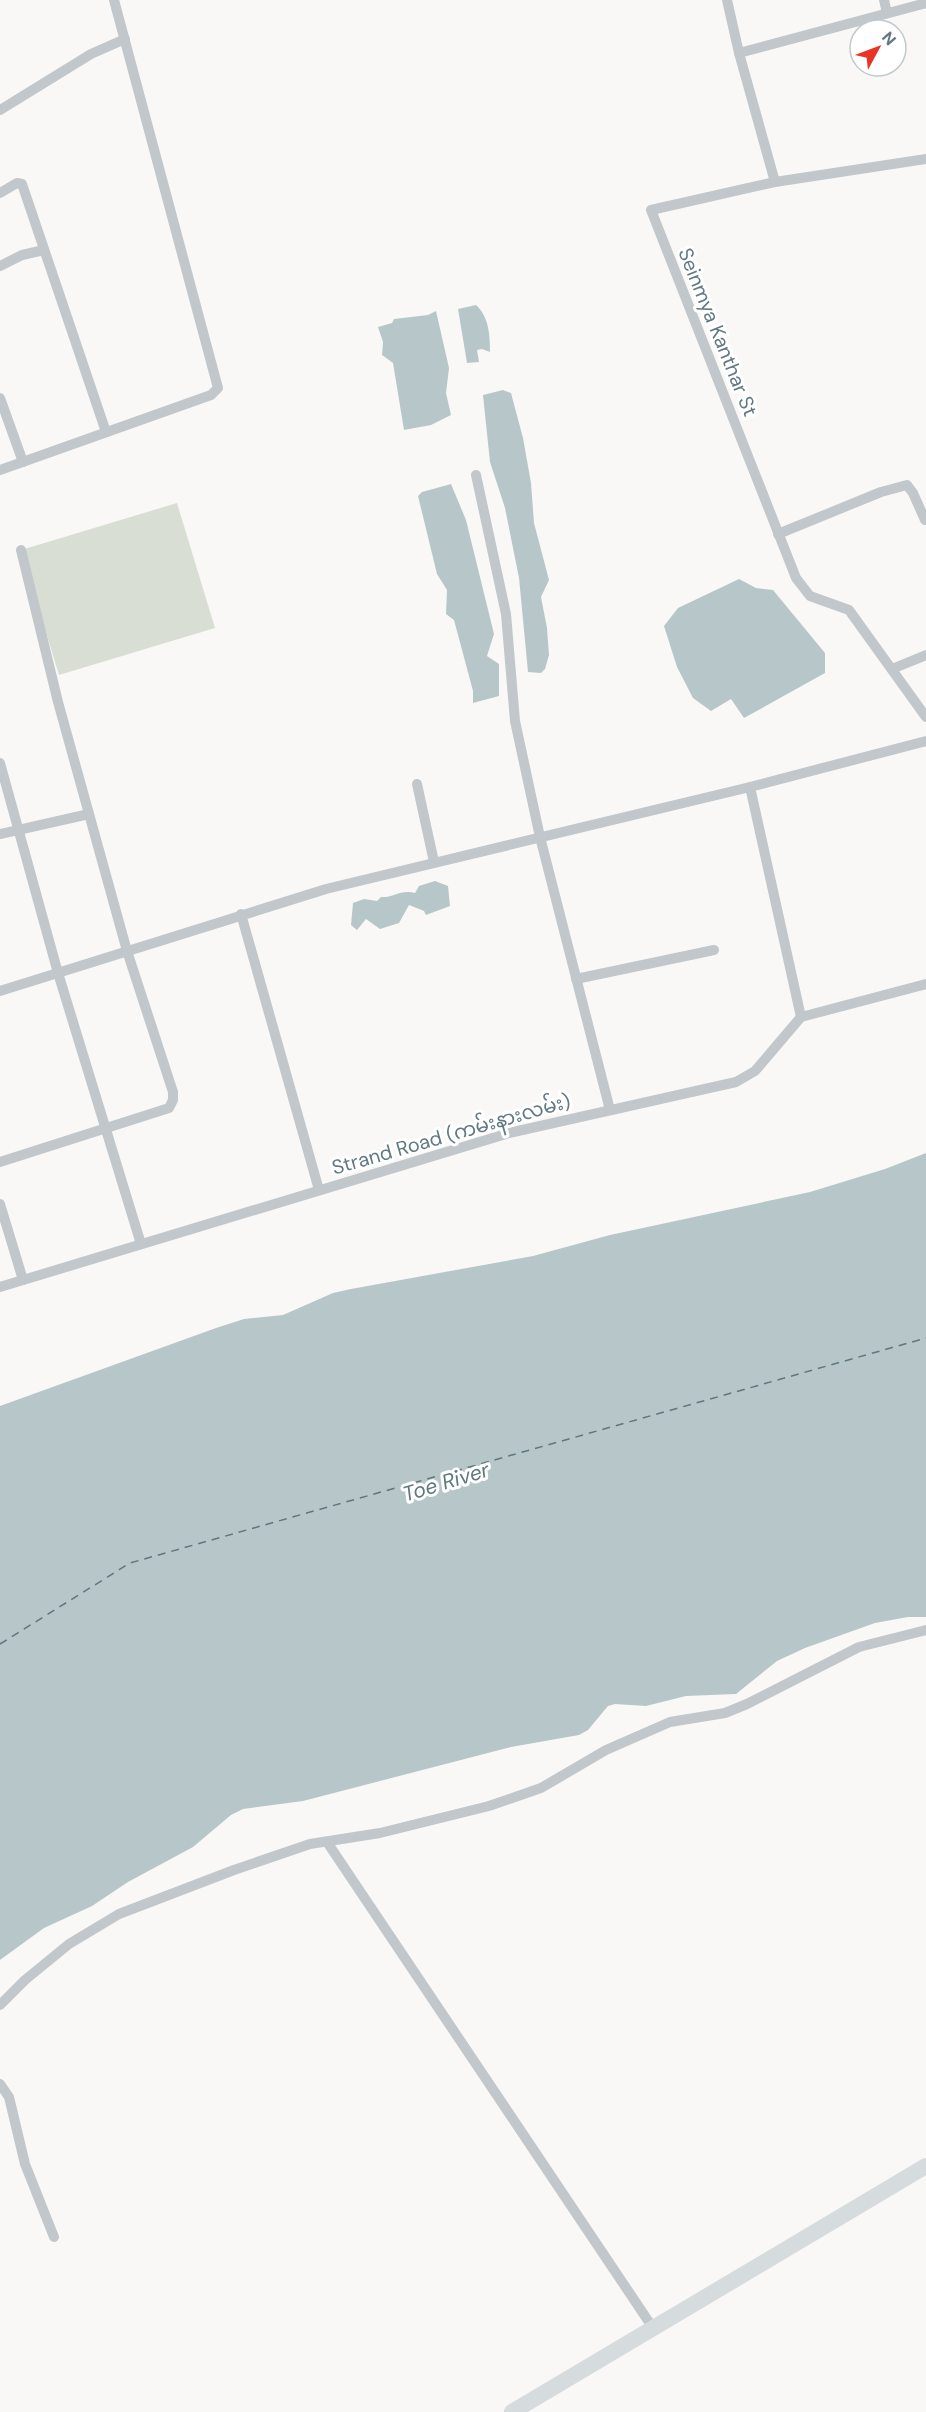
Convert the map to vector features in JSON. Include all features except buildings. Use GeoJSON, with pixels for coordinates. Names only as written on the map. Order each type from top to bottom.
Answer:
{"type":"FeatureCollection","features":[{"type":"Feature","properties":{"kind":"main road"},"geometry":{"type":"LineString","coordinates":[[512,2412],[926,2166]]}},
{"type":"Feature","properties":{"kind":"street"},"geometry":{"type":"LineString","coordinates":[[0,470],[210,395],[218,388],[114,0]]}},
{"type":"Feature","properties":{"kind":"street"},"geometry":{"type":"LineString","coordinates":[[727,0],[739,53],[775,182],[926,159]]}},
{"type":"Feature","properties":{"kind":"street"},"geometry":{"type":"LineString","coordinates":[[884,0],[887,13]]}},
{"type":"Feature","properties":{"kind":"street"},"geometry":{"type":"LineString","coordinates":[[739,53],[926,3]]}},
{"type":"Feature","properties":{"kind":"street"},"geometry":{"type":"LineString","coordinates":[[0,110],[92,54],[125,39]]}},
{"type":"Feature","properties":{"kind":"street","name":"Seinmya Kanthar St"},"geometry":{"type":"LineString","coordinates":[[775,182],[651,210],[796,578],[810,596],[849,610],[926,717]]}},
{"type":"Feature","properties":{"kind":"street"},"geometry":{"type":"LineString","coordinates":[[0,193],[16,183],[22,184],[106,432]]}},
{"type":"Feature","properties":{"kind":"street"},"geometry":{"type":"LineString","coordinates":[[0,266],[22,255],[44,250]]}},
{"type":"Feature","properties":{"kind":"street"},"geometry":{"type":"LineString","coordinates":[[0,398],[23,462]]}},
{"type":"Feature","properties":{"kind":"street"},"geometry":{"type":"LineString","coordinates":[[476,476],[506,614],[515,721],[540,837],[610,1110]]}},
{"type":"Feature","properties":{"kind":"street"},"geometry":{"type":"LineString","coordinates":[[778,534],[903,485],[910,488],[925,520]]}},
{"type":"Feature","properties":{"kind":"street"},"geometry":{"type":"LineString","coordinates":[[0,1162],[169,1108],[173,1100],[173,1092],[127,951],[58,702],[21,550]]}},
{"type":"Feature","properties":{"kind":"street"},"geometry":{"type":"LineString","coordinates":[[892,669],[926,655]]}},
{"type":"Feature","properties":{"kind":"street"},"geometry":{"type":"LineString","coordinates":[[0,991],[326,888],[750,788],[926,741]]}},
{"type":"Feature","properties":{"kind":"street"},"geometry":{"type":"LineString","coordinates":[[0,763],[58,973],[141,1244]]}},
{"type":"Feature","properties":{"kind":"street"},"geometry":{"type":"LineString","coordinates":[[417,784],[434,862]]}},
{"type":"Feature","properties":{"kind":"street"},"geometry":{"type":"LineString","coordinates":[[750,788],[801,1017],[926,984]]}},
{"type":"Feature","properties":{"kind":"street"},"geometry":{"type":"LineString","coordinates":[[0,834],[89,814]]}},
{"type":"Feature","properties":{"kind":"street"},"geometry":{"type":"LineString","coordinates":[[241,914],[319,1190]]}},
{"type":"Feature","properties":{"kind":"street"},"geometry":{"type":"LineString","coordinates":[[576,979],[714,950]]}},
{"type":"Feature","properties":{"kind":"street","name":"Strand Road (ကမ်းနားလမ်း)"},"geometry":{"type":"LineString","coordinates":[[0,1287],[509,1133],[736,1082],[755,1071],[801,1017]]}},
{"type":"Feature","properties":{"kind":"street"},"geometry":{"type":"LineString","coordinates":[[0,1204],[23,1280]]}},
{"type":"Feature","properties":{"kind":"street"},"geometry":{"type":"LineString","coordinates":[[0,2004],[69,1944],[119,1914],[310,1844],[380,1833],[489,1806],[541,1788],[606,1750],[670,1722],[725,1713],[860,1647],[926,1630]]}},
{"type":"Feature","properties":{"kind":"street"},"geometry":{"type":"LineString","coordinates":[[327,1842],[652,2328]]}},
{"type":"Feature","properties":{"kind":"street"},"geometry":{"type":"LineString","coordinates":[[0,2084],[9,2097],[25,2164],[54,2237]]}},
{"type":"Feature","properties":{"kind":"shaded area"},"geometry":{"type":"Polygon","coordinates":[[[177,503],[215,628],[59,675],[21,550],[177,503]]]}},
{"type":"Feature","properties":{"kind":"water"},"geometry":{"type":"Polygon","coordinates":[[[476,305],[486,321],[490,352],[477,350],[479,362],[467,363],[458,309],[476,305]]]}},
{"type":"Feature","properties":{"kind":"water"},"geometry":{"type":"Polygon","coordinates":[[[436,311],[449,368],[446,393],[451,415],[431,425],[404,430],[393,363],[382,355],[383,342],[378,327],[392,323],[394,319],[428,315],[436,311]]]}},
{"type":"Feature","properties":{"kind":"water"},"geometry":{"type":"Polygon","coordinates":[[[503,390],[511,393],[523,438],[531,483],[534,523],[549,580],[541,597],[549,655],[545,669],[541,673],[528,672],[519,578],[505,508],[490,462],[483,395],[503,390]]]}},
{"type":"Feature","properties":{"kind":"water"},"geometry":{"type":"Polygon","coordinates":[[[451,484],[466,520],[494,634],[487,656],[499,664],[499,696],[473,703],[473,691],[454,620],[446,614],[447,590],[437,574],[418,496],[422,492],[451,484]]]}},
{"type":"Feature","properties":{"kind":"water"},"geometry":{"type":"Polygon","coordinates":[[[739,579],[756,588],[773,590],[825,653],[825,673],[744,718],[731,699],[711,711],[693,698],[677,667],[664,626],[678,608],[739,579]]]}},
{"type":"Feature","properties":{"kind":"water"},"geometry":{"type":"Polygon","coordinates":[[[435,881],[448,886],[450,906],[426,915],[424,911],[409,905],[399,923],[380,929],[366,919],[357,930],[351,925],[353,903],[364,899],[377,901],[381,897],[405,892],[415,893],[419,886],[435,881]]]}},
{"type":"Feature","properties":{"kind":"water","name":"Toe River"},"geometry":{"type":"Polygon","coordinates":[[[926,1153],[926,1617],[908,1617],[875,1623],[805,1648],[777,1661],[736,1694],[686,1696],[646,1706],[615,1704],[608,1706],[588,1730],[579,1735],[511,1747],[303,1801],[243,1809],[231,1815],[193,1847],[128,1882],[92,1906],[44,1928],[0,1960],[0,1406],[216,1328],[244,1319],[283,1315],[333,1293],[533,1256],[610,1235],[810,1192],[885,1169],[926,1153]]]}},
{"type":"Feature","properties":{"kind":"ferry route"},"geometry":{"type":"LineString","coordinates":[[0,1644],[130,1563],[926,1338]]}}]}
